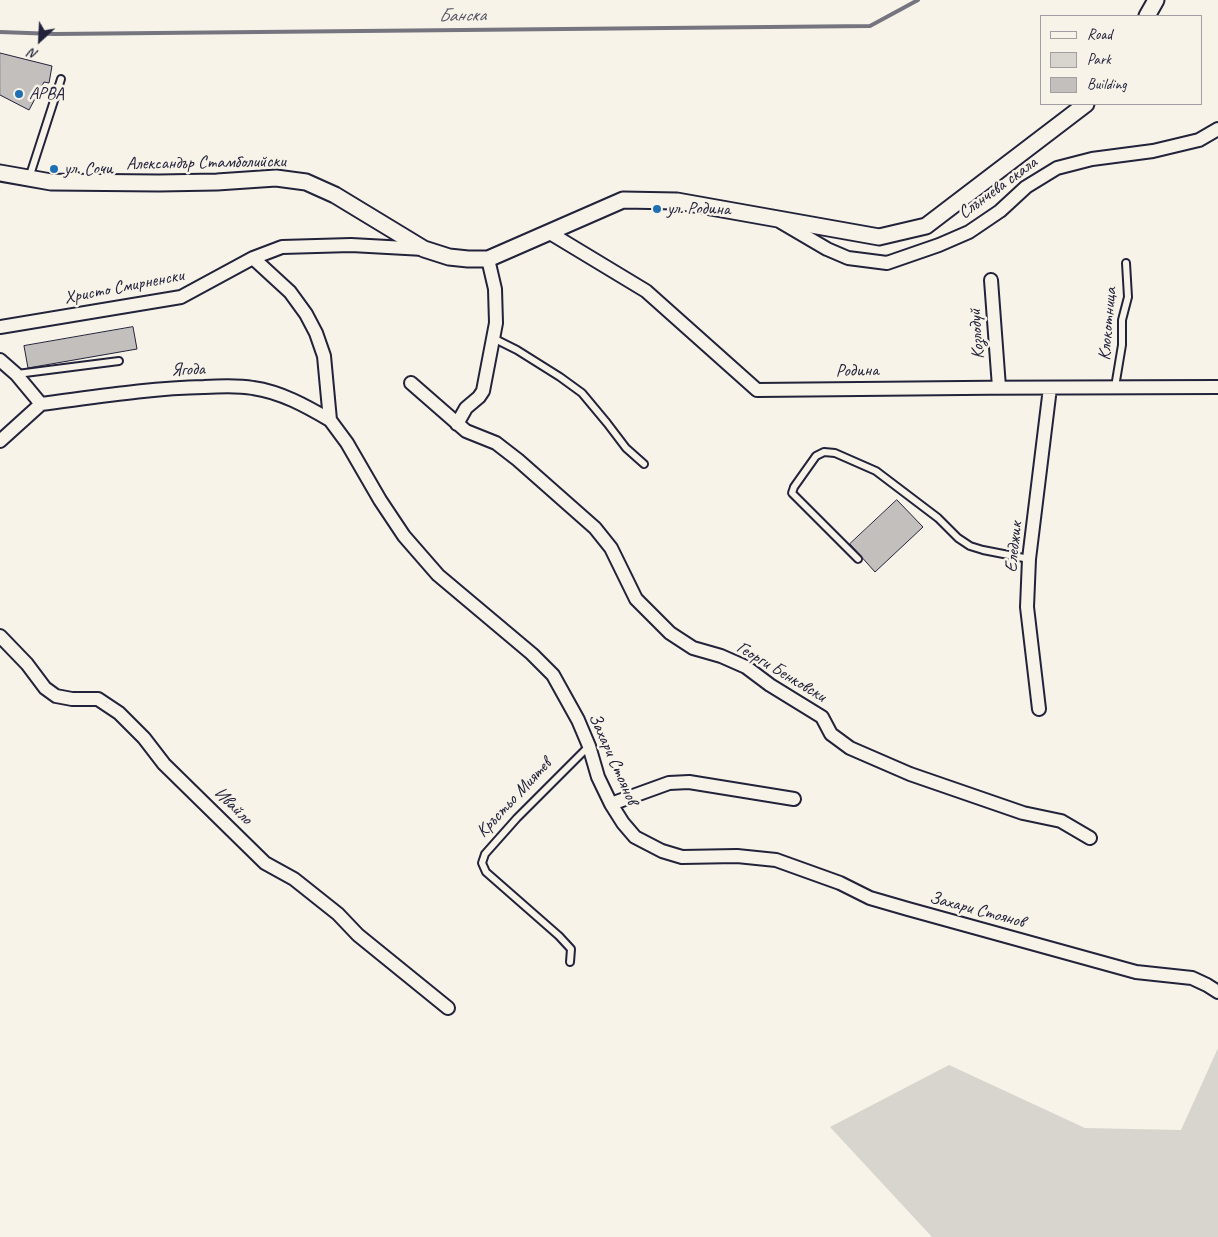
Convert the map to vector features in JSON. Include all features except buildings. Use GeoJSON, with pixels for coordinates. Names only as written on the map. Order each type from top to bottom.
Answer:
{"type":"FeatureCollection","features":[{"type":"Feature","properties":{"kind":"street"},"geometry":{"type":"LineString","coordinates":[[1148,15],[1156,0]]}},
{"type":"Feature","properties":{"kind":"street","name":"Александър Стамболийски"},"geometry":{"type":"LineString","coordinates":[[0,173],[51,182],[217,182],[276,178],[306,182],[335,195],[424,249],[449,257],[468,260],[488,259],[550,234],[624,200],[677,201],[879,237],[926,226],[1085,105]]}},
{"type":"Feature","properties":{"kind":"street","name":"Слънчева скала"},"geometry":{"type":"LineString","coordinates":[[776,219],[827,249],[848,258],[887,262],[939,245],[969,232],[1000,211],[1026,187],[1057,168],[1092,159],[1153,152],[1199,140],[1218,128]]}},
{"type":"Feature","properties":{"kind":"street","name":"Родина"},"geometry":{"type":"LineString","coordinates":[[550,234],[646,291],[757,390],[1218,387]]}},
{"type":"Feature","properties":{"kind":"street","name":"Христо Смирненски"},"geometry":{"type":"LineString","coordinates":[[0,327],[181,297],[253,258],[282,247],[351,245],[424,249]]}},
{"type":"Feature","properties":{"kind":"street"},"geometry":{"type":"LineString","coordinates":[[253,258],[290,292],[306,314],[316,333],[324,356],[330,420]]}},
{"type":"Feature","properties":{"kind":"street"},"geometry":{"type":"LineString","coordinates":[[457,424],[466,408],[479,398],[483,391],[496,323],[495,289],[488,259]]}},
{"type":"Feature","properties":{"kind":"street","name":"Козлодуй"},"geometry":{"type":"LineString","coordinates":[[991,280],[999,387]]}},
{"type":"Feature","properties":{"kind":"street"},"geometry":{"type":"LineString","coordinates":[[0,360],[16,374],[41,404],[0,441]]}},
{"type":"Feature","properties":{"kind":"street","name":"Георги Бенковски"},"geometry":{"type":"LineString","coordinates":[[411,383],[466,431],[496,443],[518,460],[595,528],[611,548],[636,599],[670,633],[692,648],[721,656],[746,667],[770,685],[822,716],[831,734],[850,748],[910,774],[1023,813],[1061,822],[1090,838]]}},
{"type":"Feature","properties":{"kind":"street","name":"Ягода"},"geometry":{"type":"LineString","coordinates":[[41,404],[168,388],[237,386],[255,388],[282,396],[306,406],[330,420]]}},
{"type":"Feature","properties":{"kind":"street","name":"Еледжик"},"geometry":{"type":"LineString","coordinates":[[1039,709],[1027,607],[1029,559],[1050,388]]}},
{"type":"Feature","properties":{"kind":"street","name":"Захари Стоянов"},"geometry":{"type":"LineString","coordinates":[[330,420],[347,443],[380,500],[404,536],[438,575],[532,654],[552,675],[578,720],[589,746],[598,777],[611,804],[635,837],[655,848],[682,858],[737,856],[776,860],[840,883],[870,898],[1136,972],[1192,978],[1218,992]]}},
{"type":"Feature","properties":{"kind":"street","name":"Ивайло"},"geometry":{"type":"LineString","coordinates":[[0,636],[28,664],[45,688],[56,696],[98,700],[119,713],[144,738],[164,764],[266,863],[294,879],[338,914],[358,935],[448,1008]]}},
{"type":"Feature","properties":{"kind":"street"},"geometry":{"type":"LineString","coordinates":[[611,804],[669,782],[689,782],[794,799]]}},
{"type":"Feature","properties":{"kind":"lane"},"geometry":{"type":"LineString","coordinates":[[29,179],[61,79]]}},
{"type":"Feature","properties":{"kind":"lane","name":"Клокотница"},"geometry":{"type":"LineString","coordinates":[[1115,387],[1122,345],[1122,320],[1128,297],[1126,263]]}},
{"type":"Feature","properties":{"kind":"lane"},"geometry":{"type":"LineString","coordinates":[[493,338],[517,350],[582,393],[626,448],[644,464]]}},
{"type":"Feature","properties":{"kind":"lane"},"geometry":{"type":"LineString","coordinates":[[16,374],[120,361]]}},
{"type":"Feature","properties":{"kind":"lane"},"geometry":{"type":"LineString","coordinates":[[858,559],[792,493],[794,487],[816,456],[824,452],[835,453],[876,471],[938,518],[958,538],[970,546],[1029,559]]}},
{"type":"Feature","properties":{"kind":"lane","name":"Кръстьо Миятев"},"geometry":{"type":"LineString","coordinates":[[570,962],[571,949],[486,872],[482,863],[485,854],[517,818],[589,746]]}},
{"type":"Feature","properties":{"kind":"green space"},"geometry":{"type":"Polygon","coordinates":[[[1218,1048],[1218,1237],[932,1237],[830,1127],[949,1065],[1085,1128],[1181,1130],[1218,1048]]]}},
{"type":"Feature","properties":{"kind":"waterway","name":"Банска"},"geometry":{"type":"LineString","coordinates":[[0,32],[55,34],[870,26],[918,0]]}},
{"type":"Feature","properties":{"kind":"place","name":"АРВА"},"geometry":{"type":"Point","coordinates":[19,94]}},
{"type":"Feature","properties":{"kind":"place","name":"ул. Сочи"},"geometry":{"type":"Point","coordinates":[54,169]}},
{"type":"Feature","properties":{"kind":"place","name":"ул. Родина"},"geometry":{"type":"Point","coordinates":[657,209]}}]}
